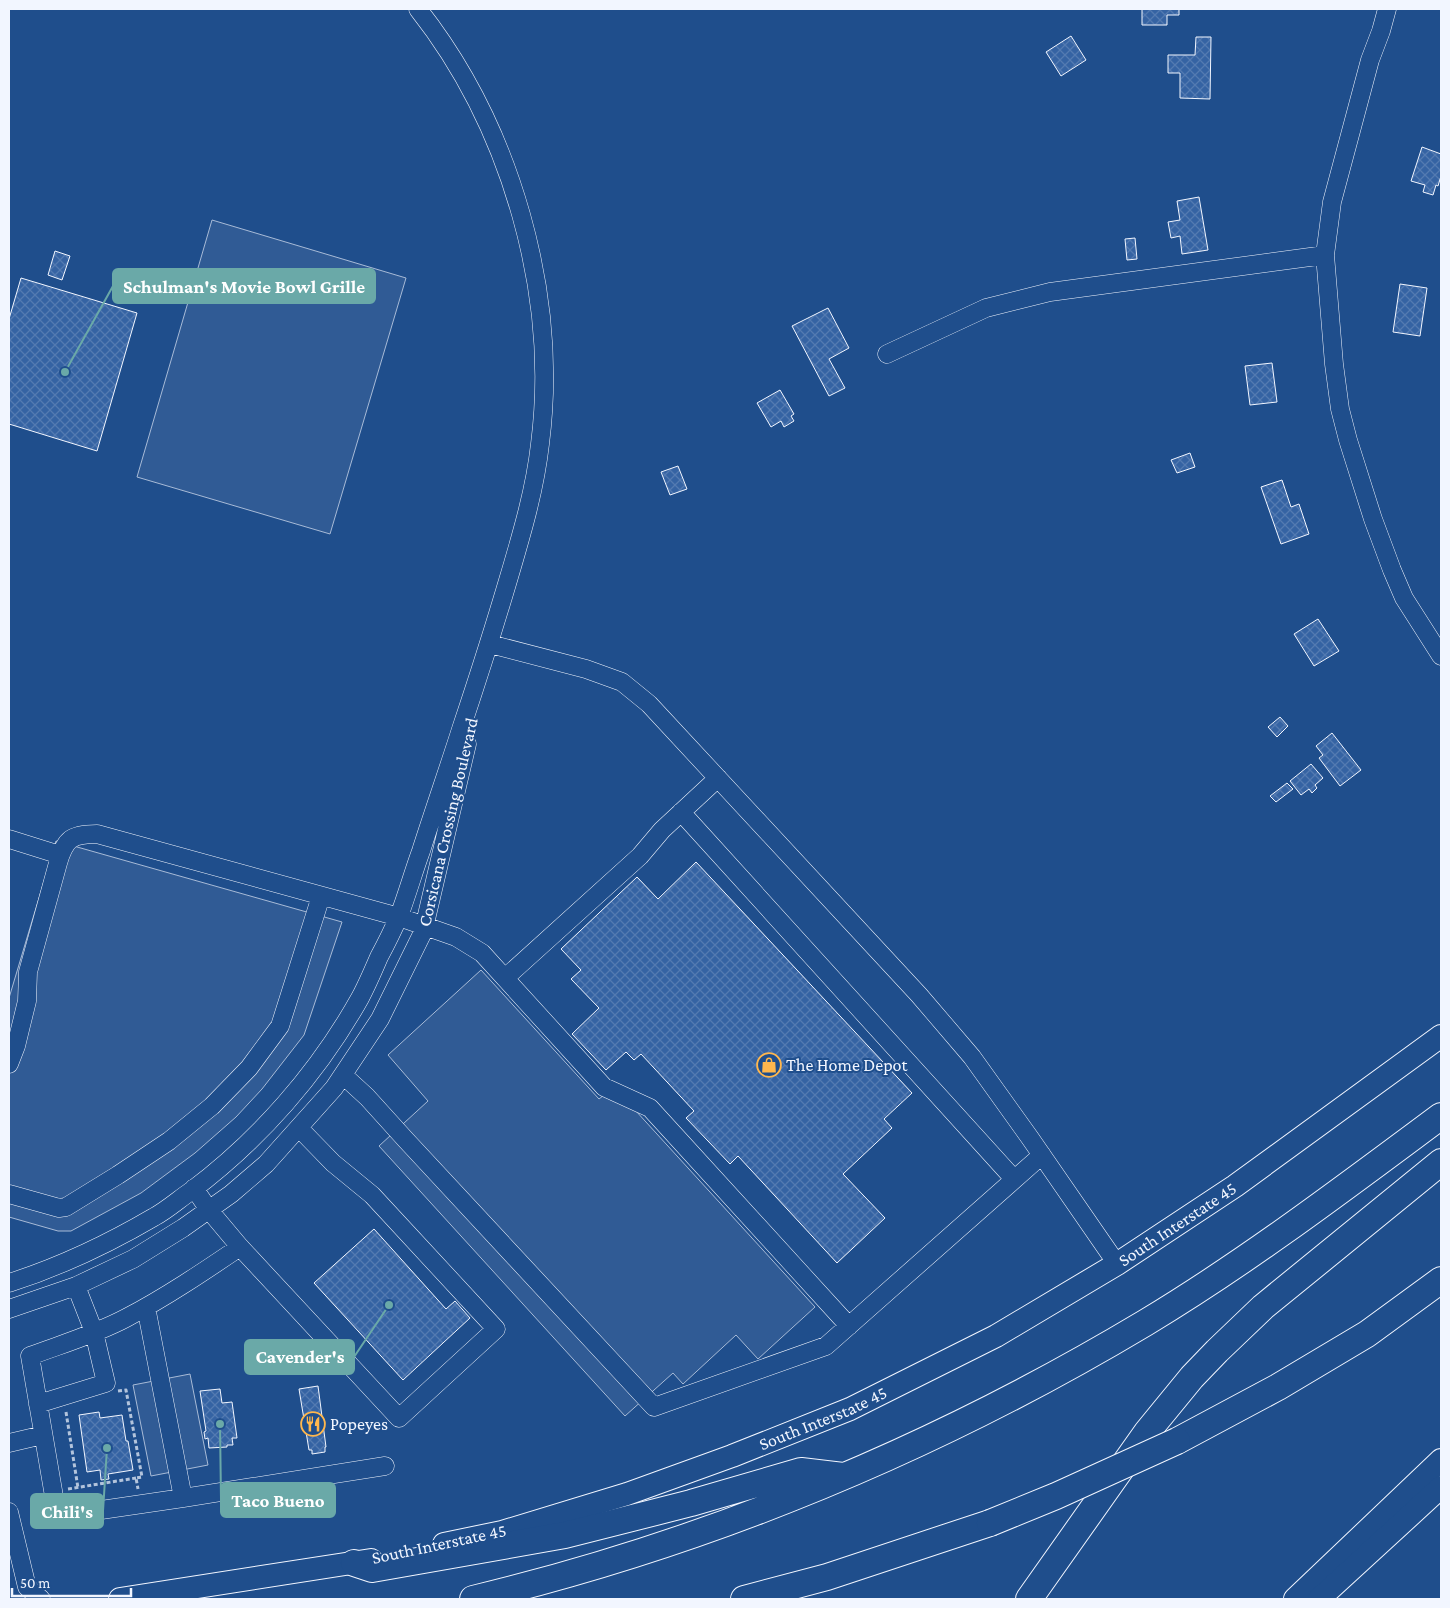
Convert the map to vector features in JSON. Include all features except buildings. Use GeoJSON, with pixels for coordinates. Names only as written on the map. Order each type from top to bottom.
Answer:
{"type":"FeatureCollection","features":[{"type":"Feature","properties":{"kind":"highway"},"geometry":{"type":"LineString","coordinates":[[473,1599],[565,1575],[677,1541],[844,1476],[997,1406],[1146,1322],[1246,1258],[1441,1116]]}},
{"type":"Feature","properties":{"kind":"highway"},"geometry":{"type":"LineString","coordinates":[[1029,1599],[1147,1432],[1192,1377],[1258,1311],[1441,1162]]}},
{"type":"Feature","properties":{"kind":"highway"},"geometry":{"type":"LineString","coordinates":[[744,1599],[828,1577],[990,1523],[1056,1496],[1177,1441],[1278,1387],[1368,1334],[1441,1280]]}},
{"type":"Feature","properties":{"kind":"highway"},"geometry":{"type":"LineString","coordinates":[[354,1563],[372,1569],[565,1535],[682,1506],[801,1471],[844,1476]]}},
{"type":"Feature","properties":{"kind":"main road","name":"South Interstate 45"},"geometry":{"type":"LineString","coordinates":[[120,1599],[354,1563],[502,1532],[628,1494],[732,1456],[850,1409],[996,1336],[1117,1264],[1235,1186],[1441,1036]]}},
{"type":"Feature","properties":{"kind":"main road"},"geometry":{"type":"LineString","coordinates":[[1295,1599],[1441,1460]]}},
{"type":"Feature","properties":{"kind":"main road"},"geometry":{"type":"LineString","coordinates":[[1319,1599],[1441,1487]]}},
{"type":"Feature","properties":{"kind":"street","name":"Corsicana Crossing Boulevard"},"geometry":{"type":"LineString","coordinates":[[9,1283],[76,1258],[156,1216],[212,1174],[267,1124],[322,1057],[360,998],[399,917],[490,644],[523,529],[541,443],[544,398],[544,352],[540,313],[523,224],[509,175],[491,130],[471,90],[448,51],[418,9]]}},
{"type":"Feature","properties":{"kind":"street"},"geometry":{"type":"LineString","coordinates":[[1387,9],[1370,60],[1332,202],[1325,255],[1334,364],[1340,409],[1348,440],[1369,507],[1392,570],[1404,598],[1441,656]]}},
{"type":"Feature","properties":{"kind":"street"},"geometry":{"type":"LineString","coordinates":[[887,354],[986,308],[1050,292],[1325,255]]}},
{"type":"Feature","properties":{"kind":"street","name":"Corsicana Crossing Boulevard"},"geometry":{"type":"LineString","coordinates":[[9,1309],[76,1286],[133,1259],[183,1228],[231,1194],[266,1164],[334,1088],[380,1018],[424,932],[490,644]]}},
{"type":"Feature","properties":{"kind":"street"},"geometry":{"type":"LineString","coordinates":[[490,644],[586,669],[622,682],[649,704],[919,995],[972,1057],[1117,1264]]}},
{"type":"Feature","properties":{"kind":"street"},"geometry":{"type":"LineString","coordinates":[[504,978],[640,856],[662,830],[718,778]]}},
{"type":"Feature","properties":{"kind":"street"},"geometry":{"type":"LineString","coordinates":[[681,812],[1014,1179]]}},
{"type":"Feature","properties":{"kind":"street"},"geometry":{"type":"LineString","coordinates":[[9,1064],[16,1046],[27,1001],[28,972],[60,856],[68,841],[75,836],[96,834],[426,925],[456,938],[482,953],[604,1086],[650,1108],[849,1326]]}},
{"type":"Feature","properties":{"kind":"street"},"geometry":{"type":"LineString","coordinates":[[9,839],[60,856]]}},
{"type":"Feature","properties":{"kind":"street"},"geometry":{"type":"LineString","coordinates":[[9,1194],[59,1208],[66,1207],[169,1141],[212,1106],[249,1068],[280,1026],[321,896]]}},
{"type":"Feature","properties":{"kind":"street"},"geometry":{"type":"LineString","coordinates":[[343,1075],[367,1097],[654,1407],[826,1346],[1042,1155]]}},
{"type":"Feature","properties":{"kind":"street"},"geometry":{"type":"LineString","coordinates":[[194,1188],[209,1210],[240,1247],[398,1418],[496,1329],[372,1195],[333,1163],[299,1128]]}},
{"type":"Feature","properties":{"kind":"street"},"geometry":{"type":"LineString","coordinates":[[240,1247],[172,1292],[125,1318],[30,1356],[56,1508],[68,1515],[385,1466]]}},
{"type":"Feature","properties":{"kind":"street"},"geometry":{"type":"LineString","coordinates":[[38,1404],[106,1383],[94,1332],[76,1286]]}},
{"type":"Feature","properties":{"kind":"street"},"geometry":{"type":"LineString","coordinates":[[146,1306],[183,1498]]}},
{"type":"Feature","properties":{"kind":"street"},"geometry":{"type":"LineString","coordinates":[[9,1443],[44,1435]]}},
{"type":"Feature","properties":{"kind":"street"},"geometry":{"type":"LineString","coordinates":[[9,1512],[27,1587],[40,1599]]}},
{"type":"Feature","properties":{"kind":"path"},"geometry":{"type":"LineString","coordinates":[[54,1492],[142,1477],[126,1390],[112,1392],[106,1383]]}},
{"type":"Feature","properties":{"kind":"path"},"geometry":{"type":"LineString","coordinates":[[64,1396],[78,1488]]}},
{"type":"Feature","properties":{"kind":"path"},"geometry":{"type":"LineString","coordinates":[[136,1478],[141,1504]]}},
{"type":"Feature","properties":{"kind":"shaded area"},"geometry":{"type":"Polygon","coordinates":[[[212,220],[406,278],[330,534],[137,477],[212,220]]]}},
{"type":"Feature","properties":{"kind":"shaded area"},"geometry":{"type":"Polygon","coordinates":[[[56,841],[342,922],[304,1035],[262,1089],[236,1117],[195,1153],[141,1193],[71,1231],[58,1231],[9,1217],[9,998],[56,841]]]}},
{"type":"Feature","properties":{"kind":"shaded area"},"geometry":{"type":"Polygon","coordinates":[[[481,970],[599,1099],[614,1087],[815,1307],[758,1359],[736,1335],[683,1384],[673,1373],[625,1416],[379,1146],[428,1101],[388,1055],[481,970]]]}},
{"type":"Feature","properties":{"kind":"shaded area"},"geometry":{"type":"Polygon","coordinates":[[[190,1374],[208,1465],[151,1476],[133,1385],[190,1374]]]}},
{"type":"Feature","properties":{"kind":"place","name":"Schulman's Movie Bowl Grille"},"geometry":{"type":"Point","coordinates":[65,372]}},
{"type":"Feature","properties":{"kind":"place","name":"The Home Depot"},"geometry":{"type":"Point","coordinates":[769,1065]}},
{"type":"Feature","properties":{"kind":"place","name":"Cavender's"},"geometry":{"type":"Point","coordinates":[389,1305]}},
{"type":"Feature","properties":{"kind":"place","name":"Taco Bueno"},"geometry":{"type":"Point","coordinates":[220,1424]}},
{"type":"Feature","properties":{"kind":"place","name":"Popeyes"},"geometry":{"type":"Point","coordinates":[313,1424]}},
{"type":"Feature","properties":{"kind":"place","name":"Chili's"},"geometry":{"type":"Point","coordinates":[107,1448]}}]}
